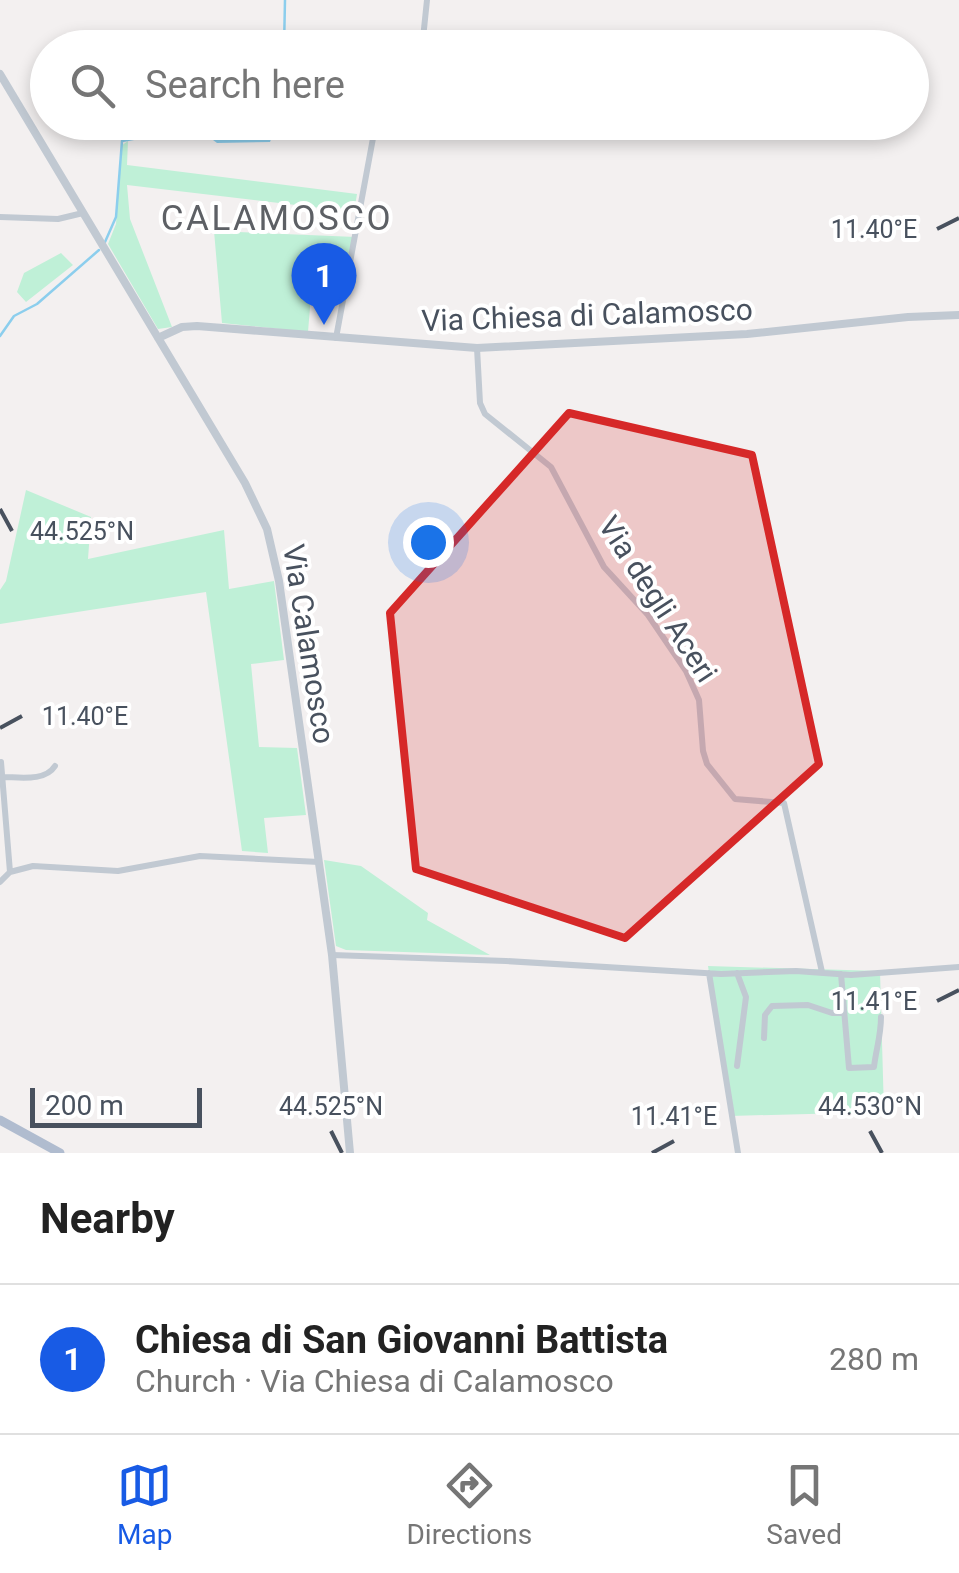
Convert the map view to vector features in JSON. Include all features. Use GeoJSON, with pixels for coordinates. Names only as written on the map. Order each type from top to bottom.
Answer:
{"type":"FeatureCollection","features":[{"type":"Feature","properties":{"kind":"main road"},"geometry":{"type":"LineString","coordinates":[[0,1120],[60,1153]]}},
{"type":"Feature","properties":{"kind":"street"},"geometry":{"type":"LineString","coordinates":[[424,30],[427,0]]}},
{"type":"Feature","properties":{"kind":"street","name":"Via Calamosco"},"geometry":{"type":"LineString","coordinates":[[0,74],[30,124]]}},
{"type":"Feature","properties":{"kind":"street","name":"Via Calamosco"},"geometry":{"type":"LineString","coordinates":[[39,140],[268,529],[279,581],[332,955],[350,1153]]}},
{"type":"Feature","properties":{"kind":"street"},"geometry":{"type":"LineString","coordinates":[[336,339],[373,140]]}},
{"type":"Feature","properties":{"kind":"street"},"geometry":{"type":"LineString","coordinates":[[0,217],[58,219],[83,213]]}},
{"type":"Feature","properties":{"kind":"street","name":"Via Chiesa di Calamosco"},"geometry":{"type":"LineString","coordinates":[[158,338],[182,327],[198,326],[477,348],[767,332],[959,315]]}},
{"type":"Feature","properties":{"kind":"street","name":"Via degli Aceri"},"geometry":{"type":"LineString","coordinates":[[477,348],[482,409],[551,467],[604,567],[648,615],[694,685],[702,715],[702,751],[715,776],[735,799],[784,802],[822,972]]}},
{"type":"Feature","properties":{"kind":"street"},"geometry":{"type":"LineString","coordinates":[[1,762],[10,872]]}},
{"type":"Feature","properties":{"kind":"street"},"geometry":{"type":"LineString","coordinates":[[2,777],[42,776],[51,773],[55,766]]}},
{"type":"Feature","properties":{"kind":"street"},"geometry":{"type":"LineString","coordinates":[[0,882],[10,872],[33,866],[118,871],[200,856],[319,862]]}},
{"type":"Feature","properties":{"kind":"street"},"geometry":{"type":"LineString","coordinates":[[332,955],[737,974],[959,968]]}},
{"type":"Feature","properties":{"kind":"street"},"geometry":{"type":"LineString","coordinates":[[709,973],[738,1153]]}},
{"type":"Feature","properties":{"kind":"street"},"geometry":{"type":"LineString","coordinates":[[737,974],[746,997],[738,1066]]}},
{"type":"Feature","properties":{"kind":"street"},"geometry":{"type":"LineString","coordinates":[[841,974],[848,1065],[857,1069],[874,1067],[881,1018]]}},
{"type":"Feature","properties":{"kind":"street"},"geometry":{"type":"LineString","coordinates":[[764,1038],[764,1015],[772,1006],[808,1005],[843,1013]]}},
{"type":"Feature","properties":{"kind":"highlighted area"},"geometry":{"type":"Polygon","coordinates":[[[569,413],[752,455],[819,764],[625,938],[416,869],[390,613],[569,413]]]}},
{"type":"Feature","properties":{"kind":"green space"},"geometry":{"type":"Polygon","coordinates":[[[128,141],[127,165],[357,194],[354,212],[127,185],[130,219],[172,327],[158,329],[108,244],[116,224],[121,146],[128,141]]]}},
{"type":"Feature","properties":{"kind":"green space"},"geometry":{"type":"Polygon","coordinates":[[[214,231],[356,237],[346,301],[325,290],[325,286],[312,283],[308,332],[222,323],[214,231]]]}},
{"type":"Feature","properties":{"kind":"green space"},"geometry":{"type":"Polygon","coordinates":[[[61,253],[73,265],[26,302],[17,292],[24,273],[61,253]]]}},
{"type":"Feature","properties":{"kind":"green space"},"geometry":{"type":"Polygon","coordinates":[[[26,490],[91,517],[88,559],[224,530],[229,589],[274,581],[284,660],[251,664],[259,747],[297,748],[306,815],[264,818],[268,853],[242,851],[206,592],[0,624],[0,590],[6,581],[26,490]]]}},
{"type":"Feature","properties":{"kind":"green space"},"geometry":{"type":"Polygon","coordinates":[[[324,860],[361,866],[428,913],[427,920],[490,955],[346,950],[336,946],[324,860]]]}},
{"type":"Feature","properties":{"kind":"green space"},"geometry":{"type":"Polygon","coordinates":[[[708,966],[880,971],[884,1112],[730,1116],[708,966]]]}},
{"type":"Feature","properties":{"kind":"water"},"geometry":{"type":"Polygon","coordinates":[[[213,140],[271,140],[270,142],[213,140]]]}},
{"type":"Feature","properties":{"kind":"waterway"},"geometry":{"type":"LineString","coordinates":[[284,30],[285,0]]}},
{"type":"Feature","properties":{"kind":"waterway"},"geometry":{"type":"LineString","coordinates":[[105,242],[116,217],[122,141],[127,140]]}},
{"type":"Feature","properties":{"kind":"waterway"},"geometry":{"type":"LineString","coordinates":[[0,336],[14,316],[37,304],[99,250]]}},
{"type":"Feature","properties":{"kind":"place","name":"Chiesa di San Giovanni Battista"},"geometry":{"type":"Point","coordinates":[324,325]}},
{"type":"Feature","properties":{"kind":"district","name":"CALAMOSCO"},"geometry":{"type":"Point","coordinates":[277,218]}}]}
